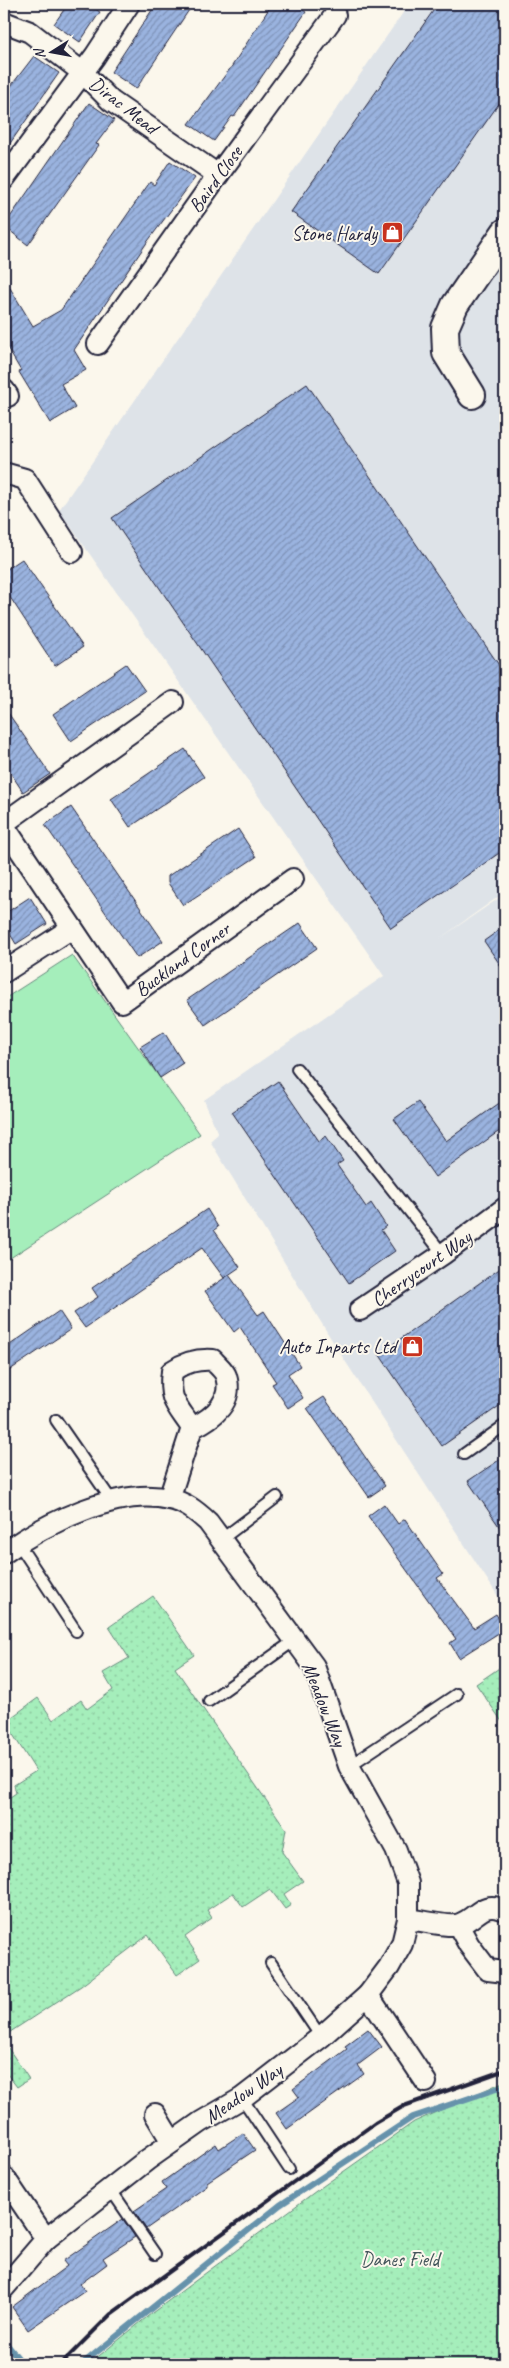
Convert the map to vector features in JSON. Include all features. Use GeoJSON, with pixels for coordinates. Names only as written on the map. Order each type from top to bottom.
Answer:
{"type":"FeatureCollection","features":[{"type":"Feature","properties":{"kind":"street"},"geometry":{"type":"LineString","coordinates":[[4,178],[82,72],[128,4]]}},
{"type":"Feature","properties":{"kind":"street","name":"Baird Close"},"geometry":{"type":"LineString","coordinates":[[98,344],[335,15]]}},
{"type":"Feature","properties":{"kind":"street","name":"Dirac Mead"},"geometry":{"type":"LineString","coordinates":[[4,22],[30,32],[82,72],[111,101],[218,175]]}},
{"type":"Feature","properties":{"kind":"street"},"geometry":{"type":"LineString","coordinates":[[472,395],[446,353],[445,328],[455,305],[505,232]]}},
{"type":"Feature","properties":{"kind":"street"},"geometry":{"type":"LineString","coordinates":[[4,473],[25,478],[72,552]]}},
{"type":"Feature","properties":{"kind":"street","name":"Buckland Corner"},"geometry":{"type":"LineString","coordinates":[[173,702],[4,824],[122,1002],[293,879]]}},
{"type":"Feature","properties":{"kind":"street"},"geometry":{"type":"LineString","coordinates":[[4,972],[72,928]]}},
{"type":"Feature","properties":{"kind":"street","name":"Cherrycourt Way"},"geometry":{"type":"LineString","coordinates":[[360,1310],[443,1254],[505,1208]]}},
{"type":"Feature","properties":{"kind":"street"},"geometry":{"type":"LineString","coordinates":[[169,1499],[192,1428]]}},
{"type":"Feature","properties":{"kind":"street","name":"Meadow Way"},"geometry":{"type":"LineString","coordinates":[[4,2288],[46,2240],[172,2142],[242,2098],[321,2037],[368,1995],[389,1967],[402,1944],[408,1919],[408,1884],[396,1850],[349,1766],[314,1666],[208,1522],[191,1507],[169,1499],[139,1496],[112,1501],[72,1516],[11,1548]]}},
{"type":"Feature","properties":{"kind":"street"},"geometry":{"type":"LineString","coordinates":[[408,1919],[458,1925],[486,1908],[495,1906],[505,1910]]}},
{"type":"Feature","properties":{"kind":"street"},"geometry":{"type":"LineString","coordinates":[[458,1925],[469,1945],[488,1970],[505,1972]]}},
{"type":"Feature","properties":{"kind":"street"},"geometry":{"type":"LineString","coordinates":[[368,1995],[426,2082]]}},
{"type":"Feature","properties":{"kind":"street"},"geometry":{"type":"LineString","coordinates":[[155,2114],[172,2142]]}},
{"type":"Feature","properties":{"kind":"street"},"geometry":{"type":"LineString","coordinates":[[4,2177],[46,2240]]}},
{"type":"Feature","properties":{"kind":"lane"},"geometry":{"type":"LineString","coordinates":[[297,1069],[443,1254]]}},
{"type":"Feature","properties":{"kind":"lane"},"geometry":{"type":"LineString","coordinates":[[56,1420],[112,1501]]}},
{"type":"Feature","properties":{"kind":"lane"},"geometry":{"type":"LineString","coordinates":[[464,1454],[505,1425]]}},
{"type":"Feature","properties":{"kind":"lane"},"geometry":{"type":"LineString","coordinates":[[222,1539],[277,1497]]}},
{"type":"Feature","properties":{"kind":"lane"},"geometry":{"type":"LineString","coordinates":[[11,1548],[76,1631]]}},
{"type":"Feature","properties":{"kind":"lane"},"geometry":{"type":"LineString","coordinates":[[209,1701],[295,1640]]}},
{"type":"Feature","properties":{"kind":"lane"},"geometry":{"type":"LineString","coordinates":[[349,1766],[457,1694]]}},
{"type":"Feature","properties":{"kind":"lane"},"geometry":{"type":"LineString","coordinates":[[271,1963],[321,2037]]}},
{"type":"Feature","properties":{"kind":"lane"},"geometry":{"type":"LineString","coordinates":[[242,2098],[289,2169]]}},
{"type":"Feature","properties":{"kind":"lane"},"geometry":{"type":"LineString","coordinates":[[111,2190],[155,2254]]}},
{"type":"Feature","properties":{"kind":"shaded area"},"geometry":{"type":"Polygon","coordinates":[[[409,4],[505,4],[505,892],[439,939],[505,894],[505,1607],[338,1350],[210,1141],[218,1134],[204,1100],[384,976],[59,510],[409,4]]]}},
{"type":"Feature","properties":{"kind":"green space"},"geometry":{"type":"Polygon","coordinates":[[[72,955],[200,1134],[4,1262],[4,999],[72,955]]]}},
{"type":"Feature","properties":{"kind":"green space"},"geometry":{"type":"Polygon","coordinates":[[[153,1596],[194,1655],[175,1668],[286,1829],[282,1852],[303,1881],[284,1894],[291,1905],[285,1909],[270,1889],[243,1907],[233,1893],[207,1910],[212,1918],[185,1937],[200,1959],[177,1975],[148,1935],[81,1986],[4,2036],[4,1801],[16,1793],[14,1785],[36,1771],[5,1722],[38,1698],[53,1720],[81,1700],[87,1709],[113,1690],[103,1673],[129,1658],[109,1627],[153,1596]]]}},
{"type":"Feature","properties":{"kind":"green space"},"geometry":{"type":"Polygon","coordinates":[[[505,1664],[505,1726],[476,1684],[505,1664]]]}},
{"type":"Feature","properties":{"kind":"green space"},"geometry":{"type":"Polygon","coordinates":[[[4,2042],[29,2079],[17,2087],[4,2070],[4,2042]]]}},
{"type":"Feature","properties":{"kind":"green space","name":"Danes Field"},"geometry":{"type":"Polygon","coordinates":[[[505,2081],[505,2364],[89,2364],[152,2313],[316,2191],[414,2122],[505,2081]]]}},
{"type":"Feature","properties":{"kind":"building"},"geometry":{"type":"Polygon","coordinates":[[[68,4],[87,4],[100,12],[80,42],[54,24],[68,4]]]}},
{"type":"Feature","properties":{"kind":"building"},"geometry":{"type":"Polygon","coordinates":[[[156,4],[193,4],[136,89],[111,72],[156,4]]]}},
{"type":"Feature","properties":{"kind":"building"},"geometry":{"type":"Polygon","coordinates":[[[272,4],[294,4],[306,12],[234,117],[232,116],[214,141],[189,124],[232,66],[272,4]]]}},
{"type":"Feature","properties":{"kind":"building"},"geometry":{"type":"Polygon","coordinates":[[[438,4],[505,4],[505,95],[379,274],[291,212],[438,4]]]}},
{"type":"Feature","properties":{"kind":"building"},"geometry":{"type":"Polygon","coordinates":[[[34,56],[59,73],[4,152],[4,95],[34,56]]]}},
{"type":"Feature","properties":{"kind":"building"},"geometry":{"type":"Polygon","coordinates":[[[89,103],[114,120],[96,144],[99,145],[28,245],[4,226],[89,103]]]}},
{"type":"Feature","properties":{"kind":"building"},"geometry":{"type":"Polygon","coordinates":[[[170,161],[195,178],[148,241],[74,350],[86,370],[61,384],[75,408],[50,423],[19,372],[21,371],[4,342],[4,278],[33,326],[61,310],[150,182],[154,185],[170,161]]]}},
{"type":"Feature","properties":{"kind":"building"},"geometry":{"type":"Polygon","coordinates":[[[307,384],[505,674],[505,849],[391,928],[112,518],[307,384]]]}},
{"type":"Feature","properties":{"kind":"building"},"geometry":{"type":"Polygon","coordinates":[[[22,559],[83,647],[55,666],[4,588],[4,571],[22,559]]]}},
{"type":"Feature","properties":{"kind":"building"},"geometry":{"type":"Polygon","coordinates":[[[126,664],[145,691],[71,741],[53,714],[126,664]]]}},
{"type":"Feature","properties":{"kind":"building"},"geometry":{"type":"Polygon","coordinates":[[[4,707],[50,774],[23,792],[4,763],[4,707]]]}},
{"type":"Feature","properties":{"kind":"building"},"geometry":{"type":"Polygon","coordinates":[[[185,749],[204,777],[130,827],[111,799],[185,749]]]}},
{"type":"Feature","properties":{"kind":"building"},"geometry":{"type":"Polygon","coordinates":[[[71,807],[163,941],[137,958],[45,825],[71,807]]]}},
{"type":"Feature","properties":{"kind":"building"},"geometry":{"type":"Polygon","coordinates":[[[238,829],[256,857],[183,905],[168,883],[168,876],[238,829]]]}},
{"type":"Feature","properties":{"kind":"building"},"geometry":{"type":"Polygon","coordinates":[[[30,897],[47,924],[16,944],[4,924],[4,914],[30,897]]]}},
{"type":"Feature","properties":{"kind":"building"},"geometry":{"type":"Polygon","coordinates":[[[300,923],[317,948],[205,1025],[187,1000],[300,923]]]}},
{"type":"Feature","properties":{"kind":"building"},"geometry":{"type":"Polygon","coordinates":[[[505,926],[505,972],[484,941],[505,926]]]}},
{"type":"Feature","properties":{"kind":"building"},"geometry":{"type":"Polygon","coordinates":[[[164,1032],[183,1063],[160,1078],[140,1047],[164,1032]]]}},
{"type":"Feature","properties":{"kind":"building"},"geometry":{"type":"Polygon","coordinates":[[[278,1081],[319,1141],[326,1136],[343,1161],[337,1165],[366,1207],[371,1203],[386,1226],[381,1230],[395,1251],[349,1283],[232,1112],[278,1081]]]}},
{"type":"Feature","properties":{"kind":"building"},"geometry":{"type":"Polygon","coordinates":[[[505,1099],[505,1127],[435,1177],[394,1119],[418,1102],[446,1141],[505,1099]]]}},
{"type":"Feature","properties":{"kind":"building"},"geometry":{"type":"Polygon","coordinates":[[[207,1209],[218,1227],[214,1230],[240,1267],[224,1278],[202,1248],[85,1328],[74,1313],[98,1297],[92,1288],[207,1209]]]}},
{"type":"Feature","properties":{"kind":"building"},"geometry":{"type":"Polygon","coordinates":[[[505,1265],[505,1402],[442,1446],[379,1354],[505,1265]]]}},
{"type":"Feature","properties":{"kind":"building"},"geometry":{"type":"Polygon","coordinates":[[[229,1275],[258,1315],[264,1311],[300,1366],[288,1374],[303,1398],[288,1408],[272,1384],[276,1382],[240,1327],[234,1332],[205,1291],[229,1275]]]}},
{"type":"Feature","properties":{"kind":"building"},"geometry":{"type":"Polygon","coordinates":[[[59,1311],[71,1329],[4,1374],[4,1349],[59,1311]]]}},
{"type":"Feature","properties":{"kind":"building"},"geometry":{"type":"Polygon","coordinates":[[[324,1397],[385,1486],[369,1497],[307,1408],[324,1397]]]}},
{"type":"Feature","properties":{"kind":"building"},"geometry":{"type":"Polygon","coordinates":[[[505,1456],[505,1535],[468,1481],[505,1456]]]}},
{"type":"Feature","properties":{"kind":"building"},"geometry":{"type":"Polygon","coordinates":[[[384,1504],[398,1524],[405,1519],[443,1574],[437,1578],[474,1628],[496,1614],[505,1629],[459,1658],[450,1643],[456,1639],[368,1516],[384,1504]]]}},
{"type":"Feature","properties":{"kind":"building"},"geometry":{"type":"Polygon","coordinates":[[[368,2029],[382,2047],[358,2065],[364,2074],[287,2129],[276,2113],[299,2097],[293,2089],[347,2049],[345,2046],[368,2029]]]}},
{"type":"Feature","properties":{"kind":"building"},"geometry":{"type":"Polygon","coordinates":[[[243,2133],[255,2150],[207,2182],[207,2186],[146,2229],[134,2211],[166,2189],[162,2182],[216,2144],[219,2149],[243,2133]]]}},
{"type":"Feature","properties":{"kind":"building"},"geometry":{"type":"Polygon","coordinates":[[[123,2219],[135,2237],[103,2258],[107,2264],[80,2284],[85,2291],[28,2330],[12,2307],[67,2266],[63,2261],[123,2219]]]}},
{"type":"Feature","properties":{"kind":"waterway"},"geometry":{"type":"LineString","coordinates":[[82,2364],[280,2205],[413,2117],[505,2086]]}},
{"type":"Feature","properties":{"kind":"waterway"},"geometry":{"type":"LineString","coordinates":[[4,2341],[23,2364]]}},
{"type":"Feature","properties":{"kind":"railway"},"geometry":{"type":"LineString","coordinates":[[61,2364],[111,2314],[375,2123],[404,2106],[505,2070]]}},
{"type":"Feature","properties":{"kind":"place","name":"Stone Hardy"},"geometry":{"type":"Point","coordinates":[393,233]}},
{"type":"Feature","properties":{"kind":"place","name":"Auto Inparts Ltd"},"geometry":{"type":"Point","coordinates":[412,1346]}}]}
